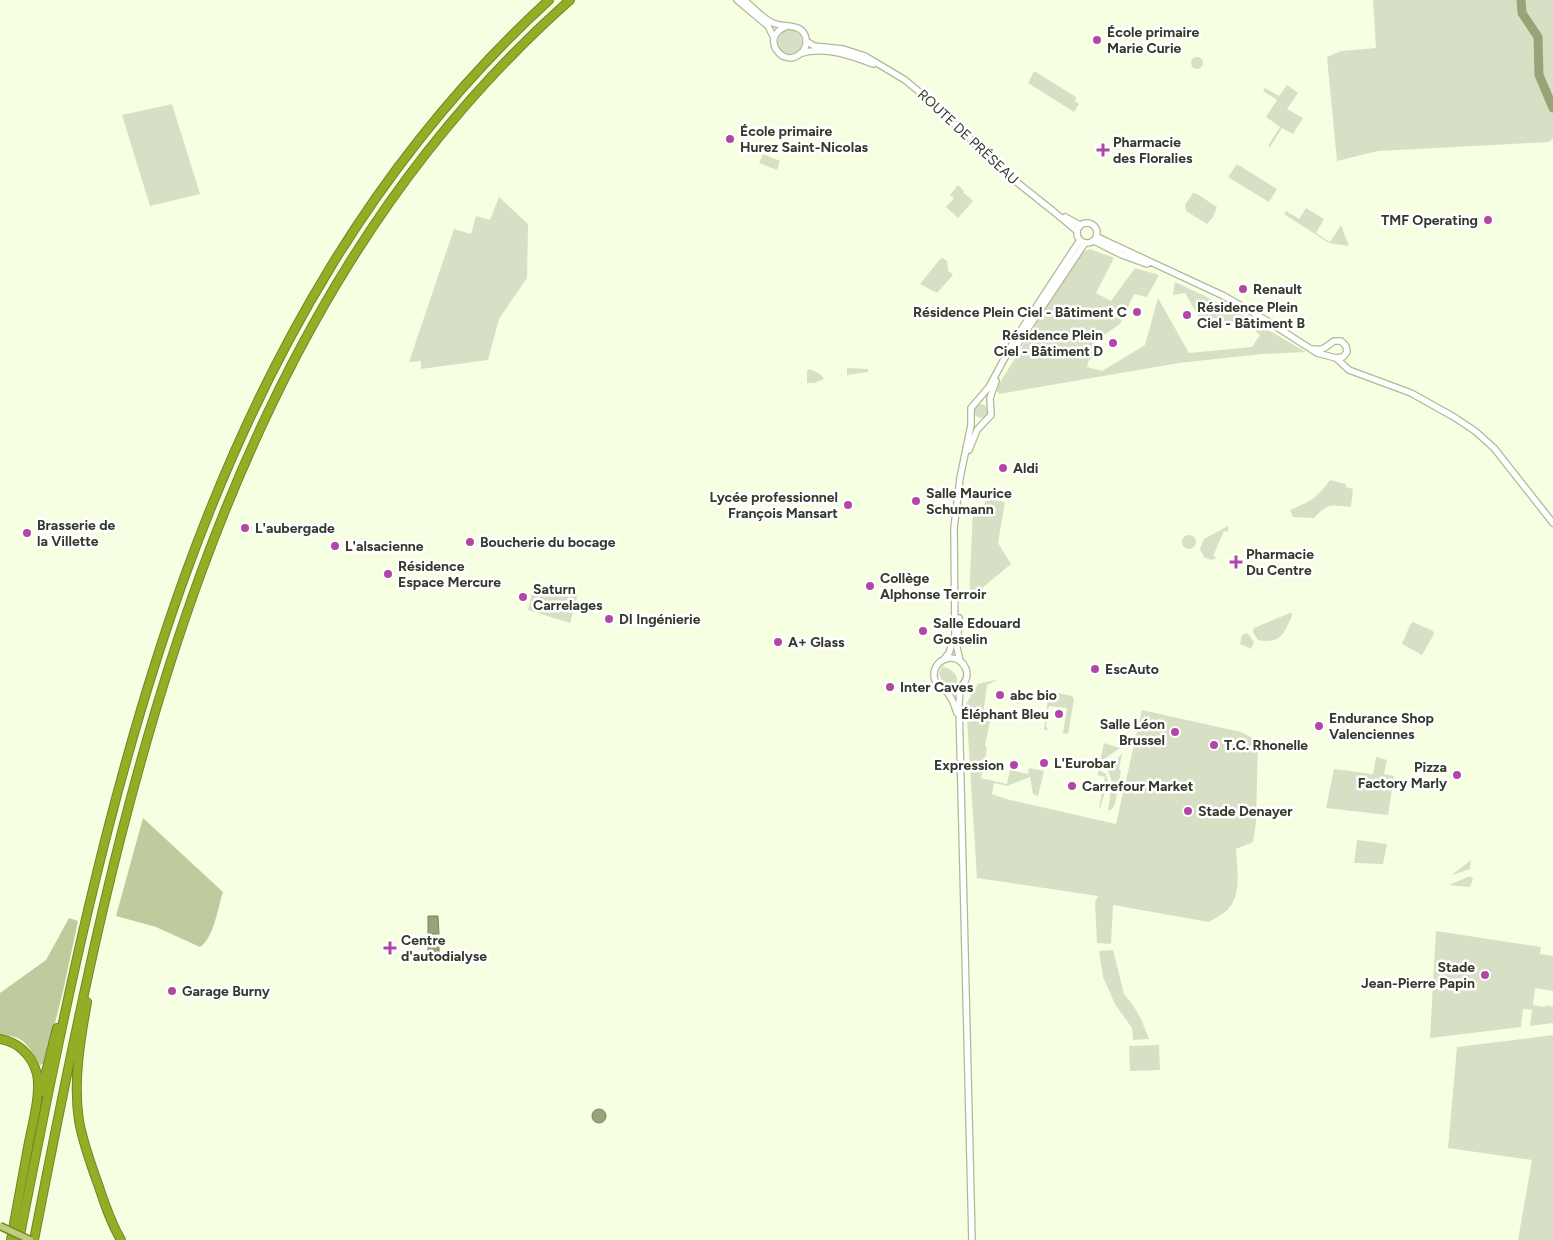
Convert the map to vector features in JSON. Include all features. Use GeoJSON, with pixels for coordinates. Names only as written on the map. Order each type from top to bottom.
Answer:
{"type":"FeatureCollection","features":[{"type":"Feature","properties":{"kind":"highway"},"geometry":{"type":"LineString","coordinates":[[19,1240],[73,976],[113,808],[144,696],[212,505],[262,391],[317,289],[356,226],[390,177],[432,123],[470,79],[549,0]]}},
{"type":"Feature","properties":{"kind":"highway"},"geometry":{"type":"LineString","coordinates":[[32,1240],[98,930],[142,755],[187,610],[233,489],[287,374],[318,316],[352,259],[389,203],[464,107],[534,33],[570,0]]}},
{"type":"Feature","properties":{"kind":"highway"},"geometry":{"type":"LineString","coordinates":[[98,930],[95,960],[80,1044],[78,1110],[84,1143],[106,1206],[121,1240]]}},
{"type":"Feature","properties":{"kind":"highway"},"geometry":{"type":"LineString","coordinates":[[10,1240],[33,1123],[64,997],[73,976]]}},
{"type":"Feature","properties":{"kind":"highway"},"geometry":{"type":"LineString","coordinates":[[0,1039],[11,1042],[21,1048],[28,1055],[35,1068],[38,1086],[33,1123]]}},
{"type":"Feature","properties":{"kind":"main road"},"geometry":{"type":"LineString","coordinates":[[737,0],[770,28],[774,38],[775,49],[782,56],[792,58],[800,54],[806,41],[804,34],[799,29],[771,23],[744,0]]}},
{"type":"Feature","properties":{"kind":"main road"},"geometry":{"type":"LineString","coordinates":[[774,38],[778,31],[785,26]]}},
{"type":"Feature","properties":{"kind":"main road","name":"ROUTE DE PRÉSEAU"},"geometry":{"type":"LineString","coordinates":[[806,41],[816,46],[838,48],[861,54],[901,78],[919,91],[1014,180],[1079,228]]}},
{"type":"Feature","properties":{"kind":"main road","name":"ROUTE DE PRÉSEAU"},"geometry":{"type":"LineString","coordinates":[[800,54],[810,52],[835,53],[855,57],[881,67]]}},
{"type":"Feature","properties":{"kind":"main road"},"geometry":{"type":"LineString","coordinates":[[944,690],[952,691],[960,688],[965,682],[967,675],[965,667],[960,661],[957,648],[959,626],[958,516],[969,452],[976,432],[991,415],[990,406],[994,386],[1011,354],[1082,241],[1079,228],[1086,223],[1093,224],[1097,230],[1095,239]]}},
{"type":"Feature","properties":{"kind":"main road"},"geometry":{"type":"LineString","coordinates":[[959,722],[952,699],[936,683],[934,674],[936,666],[950,650],[955,631],[955,522],[959,484],[972,416],[971,408],[990,386],[1015,339],[1082,241],[1095,239],[1230,299],[1317,353],[1341,358],[1345,355]]}},
{"type":"Feature","properties":{"kind":"main road"},"geometry":{"type":"LineString","coordinates":[[1311,348],[1321,349],[1330,346],[1335,341],[1342,341],[1347,347],[1345,355],[1348,364],[1355,371]]}},
{"type":"Feature","properties":{"kind":"main road"},"geometry":{"type":"LineString","coordinates":[[1330,346],[1329,352],[1348,369],[1415,395],[1475,431],[1503,458],[1553,523]]}},
{"type":"Feature","properties":{"kind":"main road"},"geometry":{"type":"LineString","coordinates":[[977,402],[985,402],[990,406]]}},
{"type":"Feature","properties":{"kind":"main road"},"geometry":{"type":"LineString","coordinates":[[972,416],[977,421],[984,422]]}},
{"type":"Feature","properties":{"kind":"main road"},"geometry":{"type":"LineString","coordinates":[[944,659],[953,658],[960,661]]}},
{"type":"Feature","properties":{"kind":"main road"},"geometry":{"type":"LineString","coordinates":[[960,688],[959,722],[972,1240]]}},
{"type":"Feature","properties":{"kind":"main road"},"geometry":{"type":"LineString","coordinates":[[0,1226],[32,1240]]}},
{"type":"Feature","properties":{"kind":"shaded area"},"geometry":{"type":"Polygon","coordinates":[[[1373,0],[1553,0],[1553,138],[1549,142],[1378,151],[1337,161],[1327,57],[1341,51],[1376,48],[1373,0]]]}},
{"type":"Feature","properties":{"kind":"shaded area"},"geometry":{"type":"Polygon","coordinates":[[[790,30],[798,34],[802,42],[798,50],[790,54],[782,50],[778,42],[782,34],[790,30]]]}},
{"type":"Feature","properties":{"kind":"shaded area"},"geometry":{"type":"Polygon","coordinates":[[[1197,57],[1203,63],[1197,69],[1191,63],[1197,57]]]}},
{"type":"Feature","properties":{"kind":"shaded area"},"geometry":{"type":"Polygon","coordinates":[[[1034,71],[1076,97],[1075,101],[1079,104],[1074,112],[1028,83],[1034,71]]]}},
{"type":"Feature","properties":{"kind":"shaded area"},"geometry":{"type":"Polygon","coordinates":[[[1287,85],[1298,93],[1287,109],[1303,118],[1293,134],[1282,128],[1270,147],[1268,146],[1280,127],[1266,117],[1277,100],[1263,91],[1265,88],[1279,96],[1287,85]]]}},
{"type":"Feature","properties":{"kind":"shaded area"},"geometry":{"type":"Polygon","coordinates":[[[172,104],[200,194],[150,206],[122,115],[172,104]]]}},
{"type":"Feature","properties":{"kind":"shaded area"},"geometry":{"type":"Polygon","coordinates":[[[763,154],[780,161],[777,170],[759,163],[763,154]]]}},
{"type":"Feature","properties":{"kind":"shaded area"},"geometry":{"type":"Polygon","coordinates":[[[1237,164],[1277,189],[1269,202],[1228,177],[1237,164]]]}},
{"type":"Feature","properties":{"kind":"shaded area"},"geometry":{"type":"Polygon","coordinates":[[[958,185],[973,201],[958,218],[946,207],[954,198],[950,195],[958,185]]]}},
{"type":"Feature","properties":{"kind":"shaded area"},"geometry":{"type":"Polygon","coordinates":[[[1193,193],[1217,207],[1213,217],[1207,224],[1186,211],[1185,205],[1193,193]]]}},
{"type":"Feature","properties":{"kind":"shaded area"},"geometry":{"type":"Polygon","coordinates":[[[499,197],[528,224],[527,278],[499,319],[488,360],[421,369],[421,361],[409,362],[454,229],[471,234],[476,216],[490,220],[499,197]]]}},
{"type":"Feature","properties":{"kind":"shaded area"},"geometry":{"type":"Polygon","coordinates":[[[1306,208],[1324,219],[1316,233],[1330,242],[1341,225],[1349,246],[1329,243],[1284,214],[1286,211],[1299,219],[1306,208]]]}},
{"type":"Feature","properties":{"kind":"shaded area"},"geometry":{"type":"Polygon","coordinates":[[[1090,249],[1114,258],[1096,293],[1111,301],[1135,268],[1159,275],[1147,297],[1134,294],[1120,324],[1094,342],[1093,347],[1097,355],[1089,360],[1087,367],[1102,371],[1145,345],[1158,298],[1189,353],[1252,347],[1260,335],[1243,321],[1204,326],[1185,293],[1173,295],[1175,282],[1232,309],[1306,352],[1262,354],[1179,363],[999,394],[996,389],[1079,254],[1090,249]]]}},
{"type":"Feature","properties":{"kind":"shaded area"},"geometry":{"type":"Polygon","coordinates":[[[943,258],[947,261],[948,270],[953,275],[937,293],[920,284],[940,259],[943,258]]]}},
{"type":"Feature","properties":{"kind":"shaded area"},"geometry":{"type":"Polygon","coordinates":[[[847,368],[868,369],[868,372],[847,375],[847,368]]]}},
{"type":"Feature","properties":{"kind":"shaded area"},"geometry":{"type":"Polygon","coordinates":[[[810,369],[820,374],[824,379],[814,383],[807,383],[807,371],[810,369]]]}},
{"type":"Feature","properties":{"kind":"shaded area"},"geometry":{"type":"Polygon","coordinates":[[[981,404],[986,406],[988,411],[986,416],[981,418],[976,416],[974,411],[976,406],[981,404]]]}},
{"type":"Feature","properties":{"kind":"shaded area"},"geometry":{"type":"Polygon","coordinates":[[[1330,480],[1346,484],[1346,487],[1353,489],[1351,507],[1327,507],[1314,518],[1293,517],[1290,510],[1313,498],[1322,491],[1330,480]]]}},
{"type":"Feature","properties":{"kind":"shaded area"},"geometry":{"type":"Polygon","coordinates":[[[986,498],[1005,502],[998,543],[1011,564],[969,599],[973,509],[983,510],[986,498]]]}},
{"type":"Feature","properties":{"kind":"shaded area"},"geometry":{"type":"Polygon","coordinates":[[[1228,526],[1227,532],[1224,531],[1213,556],[1217,558],[1211,560],[1204,557],[1200,549],[1204,539],[1228,526]]]}},
{"type":"Feature","properties":{"kind":"shaded area"},"geometry":{"type":"Polygon","coordinates":[[[1186,535],[1192,535],[1196,542],[1192,549],[1186,549],[1182,545],[1182,539],[1186,535]]]}},
{"type":"Feature","properties":{"kind":"shaded area"},"geometry":{"type":"Polygon","coordinates":[[[534,585],[578,594],[570,623],[528,610],[534,585]]]}},
{"type":"Feature","properties":{"kind":"shaded area"},"geometry":{"type":"Polygon","coordinates":[[[1292,613],[1292,616],[1280,637],[1272,641],[1258,640],[1253,632],[1254,628],[1292,613]]]}},
{"type":"Feature","properties":{"kind":"shaded area"},"geometry":{"type":"Polygon","coordinates":[[[1413,622],[1433,631],[1434,634],[1422,655],[1402,644],[1413,622]]]}},
{"type":"Feature","properties":{"kind":"shaded area"},"geometry":{"type":"Polygon","coordinates":[[[1247,633],[1254,642],[1251,649],[1240,644],[1242,635],[1247,633]]]}},
{"type":"Feature","properties":{"kind":"shaded area"},"geometry":{"type":"Polygon","coordinates":[[[942,666],[954,672],[957,677],[957,683],[950,685],[942,681],[939,674],[942,666]]]}},
{"type":"Feature","properties":{"kind":"shaded area","name":"Stade Denayer"},"geometry":{"type":"Polygon","coordinates":[[[997,680],[987,685],[983,715],[991,717],[981,778],[1007,784],[1010,770],[1028,774],[1029,768],[1044,771],[1038,796],[1033,794],[1030,777],[1007,786],[994,783],[992,794],[1006,799],[1116,824],[1142,710],[1241,732],[1258,741],[1256,823],[1253,842],[1236,849],[1238,872],[1236,895],[1227,910],[1209,922],[1113,905],[1111,944],[1097,943],[1095,902],[1098,896],[977,878],[966,704],[978,684],[997,680]]]}},
{"type":"Feature","properties":{"kind":"shaded area"},"geometry":{"type":"Polygon","coordinates":[[[1049,691],[1072,696],[1074,699],[1068,734],[1063,733],[1067,708],[1049,706],[1046,726],[1048,730],[1044,730],[1049,691]]]}},
{"type":"Feature","properties":{"kind":"shaded area"},"geometry":{"type":"Polygon","coordinates":[[[1104,743],[1120,748],[1100,762],[1104,743]]]}},
{"type":"Feature","properties":{"kind":"shaded area"},"geometry":{"type":"Polygon","coordinates":[[[1122,753],[1115,804],[1108,811],[1112,782],[1108,770],[1113,767],[1122,753]]]}},
{"type":"Feature","properties":{"kind":"shaded area"},"geometry":{"type":"Polygon","coordinates":[[[1376,757],[1387,760],[1384,774],[1394,776],[1388,815],[1326,808],[1334,769],[1373,774],[1376,757]]]}},
{"type":"Feature","properties":{"kind":"shaded area"},"geometry":{"type":"Polygon","coordinates":[[[1099,770],[1106,774],[1108,782],[1100,808],[1105,777],[1097,775],[1099,770]]]}},
{"type":"Feature","properties":{"kind":"shaded area"},"geometry":{"type":"Polygon","coordinates":[[[143,818],[223,892],[212,930],[205,943],[200,947],[156,927],[116,916],[143,818]]]}},
{"type":"Feature","properties":{"kind":"shaded area"},"geometry":{"type":"Polygon","coordinates":[[[1357,840],[1387,844],[1383,864],[1354,863],[1357,840]]]}},
{"type":"Feature","properties":{"kind":"shaded area"},"geometry":{"type":"Polygon","coordinates":[[[1471,860],[1470,869],[1453,875],[1453,874],[1471,860]]]}},
{"type":"Feature","properties":{"kind":"shaded area"},"geometry":{"type":"Polygon","coordinates":[[[1470,876],[1473,879],[1470,887],[1449,885],[1470,876]]]}},
{"type":"Feature","properties":{"kind":"shaded area"},"geometry":{"type":"Polygon","coordinates":[[[428,916],[438,916],[439,934],[428,934],[428,916]]]}},
{"type":"Feature","properties":{"kind":"shaded area"},"geometry":{"type":"Polygon","coordinates":[[[69,918],[78,921],[45,1063],[40,1065],[29,1047],[20,1039],[0,1035],[0,993],[46,960],[69,918]]]}},
{"type":"Feature","properties":{"kind":"shaded area","name":"Stade Jean-Pierre Papin"},"geometry":{"type":"Polygon","coordinates":[[[1436,931],[1541,947],[1540,954],[1553,956],[1553,991],[1535,988],[1533,1005],[1553,1007],[1553,1023],[1530,1026],[1532,1010],[1523,1009],[1521,1027],[1430,1038],[1436,931]]]}},
{"type":"Feature","properties":{"kind":"shaded area"},"geometry":{"type":"Polygon","coordinates":[[[439,937],[439,957],[428,957],[428,938],[439,937]]]}},
{"type":"Feature","properties":{"kind":"shaded area"},"geometry":{"type":"Polygon","coordinates":[[[1113,950],[1124,994],[1141,1019],[1149,1039],[1133,1040],[1132,1028],[1115,1004],[1103,977],[1099,951],[1113,950]]]}},
{"type":"Feature","properties":{"kind":"shaded area"},"geometry":{"type":"Polygon","coordinates":[[[1553,1035],[1553,1240],[1518,1240],[1532,1160],[1448,1148],[1457,1047],[1553,1035]]]}},
{"type":"Feature","properties":{"kind":"shaded area"},"geometry":{"type":"Polygon","coordinates":[[[1159,1045],[1160,1070],[1130,1071],[1129,1046],[1159,1045]]]}},
{"type":"Feature","properties":{"kind":"shaded area"},"geometry":{"type":"Polygon","coordinates":[[[599,1109],[604,1111],[606,1116],[604,1121],[599,1123],[594,1121],[592,1116],[594,1111],[599,1109]]]}},
{"type":"Feature","properties":{"kind":"waterway"},"geometry":{"type":"LineString","coordinates":[[1521,0],[1522,13],[1538,37],[1539,75],[1553,108]]}},
{"type":"Feature","properties":{"kind":"place","name":"École primaire Marie Curie"},"geometry":{"type":"Point","coordinates":[1097,40]}},
{"type":"Feature","properties":{"kind":"place","name":"École primaire Hurez Saint-Nicolas"},"geometry":{"type":"Point","coordinates":[730,139]}},
{"type":"Feature","properties":{"kind":"place","name":"Pharmacie des Floralies"},"geometry":{"type":"Point","coordinates":[1103,150]}},
{"type":"Feature","properties":{"kind":"place","name":"TMF Operating"},"geometry":{"type":"Point","coordinates":[1488,220]}},
{"type":"Feature","properties":{"kind":"place","name":"Renault"},"geometry":{"type":"Point","coordinates":[1243,289]}},
{"type":"Feature","properties":{"kind":"place","name":"Résidence Plein Ciel - Bâtiment C"},"geometry":{"type":"Point","coordinates":[1137,312]}},
{"type":"Feature","properties":{"kind":"place","name":"Résidence Plein Ciel - Bâtiment B"},"geometry":{"type":"Point","coordinates":[1187,315]}},
{"type":"Feature","properties":{"kind":"place","name":"Résidence Plein Ciel - Bâtiment D"},"geometry":{"type":"Point","coordinates":[1113,343]}},
{"type":"Feature","properties":{"kind":"place","name":"Aldi"},"geometry":{"type":"Point","coordinates":[1003,468]}},
{"type":"Feature","properties":{"kind":"place","name":"Salle Maurice Schumann"},"geometry":{"type":"Point","coordinates":[916,501]}},
{"type":"Feature","properties":{"kind":"place","name":"Lycée professionnel François Mansart"},"geometry":{"type":"Point","coordinates":[848,505]}},
{"type":"Feature","properties":{"kind":"place","name":"L'aubergade"},"geometry":{"type":"Point","coordinates":[245,528]}},
{"type":"Feature","properties":{"kind":"place","name":"Brasserie de la Villette"},"geometry":{"type":"Point","coordinates":[27,533]}},
{"type":"Feature","properties":{"kind":"place","name":"Boucherie du bocage"},"geometry":{"type":"Point","coordinates":[470,542]}},
{"type":"Feature","properties":{"kind":"place","name":"L'alsacienne"},"geometry":{"type":"Point","coordinates":[335,546]}},
{"type":"Feature","properties":{"kind":"place","name":"Pharmacie Du Centre"},"geometry":{"type":"Point","coordinates":[1236,562]}},
{"type":"Feature","properties":{"kind":"place","name":"Résidence Espace Mercure"},"geometry":{"type":"Point","coordinates":[388,574]}},
{"type":"Feature","properties":{"kind":"place","name":"Collège Alphonse Terroir"},"geometry":{"type":"Point","coordinates":[870,586]}},
{"type":"Feature","properties":{"kind":"place","name":"Saturn Carrelages"},"geometry":{"type":"Point","coordinates":[523,597]}},
{"type":"Feature","properties":{"kind":"place","name":"DI Ingénierie"},"geometry":{"type":"Point","coordinates":[609,619]}},
{"type":"Feature","properties":{"kind":"place","name":"Salle Edouard Gosselin"},"geometry":{"type":"Point","coordinates":[923,631]}},
{"type":"Feature","properties":{"kind":"place","name":"A+ Glass"},"geometry":{"type":"Point","coordinates":[778,642]}},
{"type":"Feature","properties":{"kind":"place","name":"EscAuto"},"geometry":{"type":"Point","coordinates":[1095,669]}},
{"type":"Feature","properties":{"kind":"place","name":"Inter Caves"},"geometry":{"type":"Point","coordinates":[890,687]}},
{"type":"Feature","properties":{"kind":"place","name":"abc bio"},"geometry":{"type":"Point","coordinates":[1000,695]}},
{"type":"Feature","properties":{"kind":"place","name":"Éléphant Bleu"},"geometry":{"type":"Point","coordinates":[1059,714]}},
{"type":"Feature","properties":{"kind":"place","name":"Endurance Shop Valenciennes"},"geometry":{"type":"Point","coordinates":[1319,726]}},
{"type":"Feature","properties":{"kind":"place","name":"Salle Léon Brussel"},"geometry":{"type":"Point","coordinates":[1175,732]}},
{"type":"Feature","properties":{"kind":"place","name":"T.C. Rhonelle"},"geometry":{"type":"Point","coordinates":[1214,745]}},
{"type":"Feature","properties":{"kind":"place","name":"L'Eurobar"},"geometry":{"type":"Point","coordinates":[1044,763]}},
{"type":"Feature","properties":{"kind":"place","name":"Expression"},"geometry":{"type":"Point","coordinates":[1014,765]}},
{"type":"Feature","properties":{"kind":"place","name":"Pizza Factory Marly"},"geometry":{"type":"Point","coordinates":[1457,775]}},
{"type":"Feature","properties":{"kind":"place","name":"Carrefour Market"},"geometry":{"type":"Point","coordinates":[1072,786]}},
{"type":"Feature","properties":{"kind":"place","name":"Stade Denayer"},"geometry":{"type":"Point","coordinates":[1188,811]}},
{"type":"Feature","properties":{"kind":"place","name":"Centre d'autodialyse"},"geometry":{"type":"Point","coordinates":[390,948]}},
{"type":"Feature","properties":{"kind":"place","name":"Stade Jean-Pierre Papin"},"geometry":{"type":"Point","coordinates":[1485,975]}},
{"type":"Feature","properties":{"kind":"place","name":"Garage Burny"},"geometry":{"type":"Point","coordinates":[172,991]}}]}
